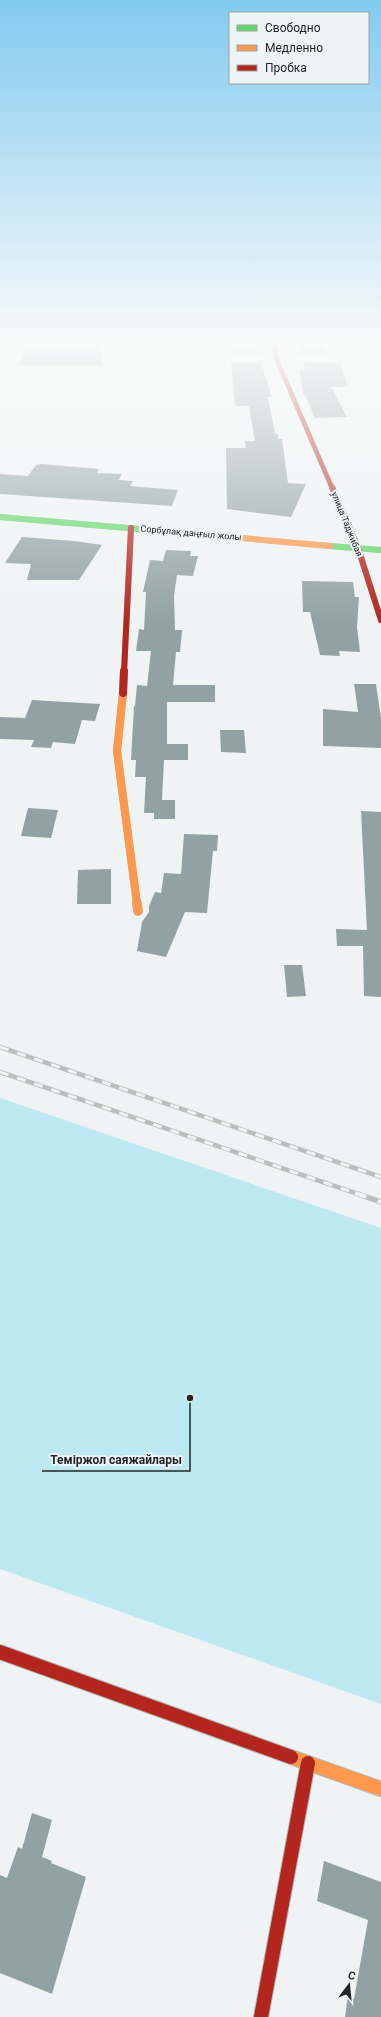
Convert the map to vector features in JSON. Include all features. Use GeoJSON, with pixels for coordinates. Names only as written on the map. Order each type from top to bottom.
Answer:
{"type":"FeatureCollection","features":[{"type":"Feature","properties":{"kind":"street","name":"улица Таджибая"},"geometry":{"type":"LineString","coordinates":[[309,435],[358,548],[381,620]]}},
{"type":"Feature","properties":{"kind":"street","name":"Сорбұлақ даңғыл жолы"},"geometry":{"type":"LineString","coordinates":[[0,517],[381,550]]}},
{"type":"Feature","properties":{"kind":"street"},"geometry":{"type":"LineString","coordinates":[[131,528],[123,698],[117,751],[138,911]]}},
{"type":"Feature","properties":{"kind":"street"},"geometry":{"type":"LineString","coordinates":[[0,1652],[381,1789]]}},
{"type":"Feature","properties":{"kind":"street"},"geometry":{"type":"LineString","coordinates":[[261,2017],[308,1763]]}},
{"type":"Feature","properties":{"kind":"shaded area"},"geometry":{"type":"Polygon","coordinates":[[[0,1098],[381,1228],[381,1704],[0,1569],[0,1098]]]}},
{"type":"Feature","properties":{"kind":"building"},"geometry":{"type":"Polygon","coordinates":[[[254,435],[278,435],[278,439],[282,439],[288,483],[306,484],[291,517],[227,509],[226,448],[246,448],[245,441],[255,441],[254,435]]]}},
{"type":"Feature","properties":{"kind":"building"},"geometry":{"type":"Polygon","coordinates":[[[42,464],[99,469],[97,473],[122,474],[119,480],[133,481],[130,486],[178,490],[172,506],[0,494],[0,474],[28,476],[36,465],[42,464]]]}},
{"type":"Feature","properties":{"kind":"building"},"geometry":{"type":"Polygon","coordinates":[[[22,537],[102,545],[79,580],[27,580],[31,564],[5,563],[22,537]]]}},
{"type":"Feature","properties":{"kind":"building"},"geometry":{"type":"Polygon","coordinates":[[[166,550],[191,551],[190,556],[198,556],[193,576],[177,575],[174,596],[175,630],[182,630],[180,652],[176,652],[173,685],[215,685],[215,702],[167,702],[167,744],[188,744],[188,760],[164,760],[162,800],[175,800],[175,819],[154,819],[154,813],[144,813],[146,777],[135,777],[136,760],[131,760],[134,706],[137,685],[147,686],[151,651],[136,651],[139,629],[144,630],[146,592],[143,592],[150,560],[163,561],[166,550]]]}},
{"type":"Feature","properties":{"kind":"building"},"geometry":{"type":"Polygon","coordinates":[[[302,581],[353,582],[355,597],[359,597],[357,627],[360,652],[339,651],[340,656],[320,655],[310,612],[303,612],[302,581]]]}},
{"type":"Feature","properties":{"kind":"building"},"geometry":{"type":"Polygon","coordinates":[[[354,684],[376,684],[381,718],[381,748],[323,746],[323,709],[358,712],[354,684]]]}},
{"type":"Feature","properties":{"kind":"building"},"geometry":{"type":"Polygon","coordinates":[[[32,700],[100,704],[95,721],[82,720],[75,744],[53,742],[51,748],[31,747],[34,740],[0,739],[0,717],[25,718],[32,700]]]}},
{"type":"Feature","properties":{"kind":"building"},"geometry":{"type":"Polygon","coordinates":[[[220,730],[244,730],[246,753],[221,752],[220,730]]]}},
{"type":"Feature","properties":{"kind":"building"},"geometry":{"type":"Polygon","coordinates":[[[28,808],[58,810],[51,838],[21,836],[28,808]]]}},
{"type":"Feature","properties":{"kind":"building"},"geometry":{"type":"Polygon","coordinates":[[[361,811],[381,812],[381,997],[364,996],[363,946],[337,946],[336,929],[367,930],[361,811]]]}},
{"type":"Feature","properties":{"kind":"building"},"geometry":{"type":"Polygon","coordinates":[[[184,834],[218,835],[217,851],[213,851],[207,913],[185,912],[166,957],[137,951],[142,922],[149,912],[149,906],[155,892],[161,893],[164,873],[181,874],[184,834]]]}},
{"type":"Feature","properties":{"kind":"building"},"geometry":{"type":"Polygon","coordinates":[[[111,869],[111,904],[77,904],[78,870],[111,869]]]}},
{"type":"Feature","properties":{"kind":"building"},"geometry":{"type":"Polygon","coordinates":[[[284,965],[302,965],[306,996],[287,997],[284,965]]]}},
{"type":"Feature","properties":{"kind":"building"},"geometry":{"type":"Polygon","coordinates":[[[32,1813],[52,1820],[42,1857],[52,1861],[51,1863],[86,1877],[52,1994],[0,1973],[0,1875],[7,1878],[18,1847],[22,1849],[32,1813]]]}},
{"type":"Feature","properties":{"kind":"building"},"geometry":{"type":"Polygon","coordinates":[[[324,1861],[381,1882],[381,2017],[345,2017],[348,1996],[354,1999],[368,1920],[317,1901],[324,1861]]]}},
{"type":"Feature","properties":{"kind":"railway"},"geometry":{"type":"LineString","coordinates":[[0,1047],[381,1177]]}},
{"type":"Feature","properties":{"kind":"railway"},"geometry":{"type":"LineString","coordinates":[[0,1072],[358,1194]]}},
{"type":"Feature","properties":{"kind":"railway"},"geometry":{"type":"LineString","coordinates":[[355,1193],[381,1202]]}},
{"type":"Feature","properties":{"kind":"traffic: fast"},"geometry":{"type":"LineString","coordinates":[[0,517],[174,532]]}},
{"type":"Feature","properties":{"kind":"traffic: fast"},"geometry":{"type":"LineString","coordinates":[[330,546],[381,550]]}},
{"type":"Feature","properties":{"kind":"traffic: slow"},"geometry":{"type":"LineString","coordinates":[[174,532],[330,546]]}},
{"type":"Feature","properties":{"kind":"traffic: slow"},"geometry":{"type":"LineString","coordinates":[[123,693],[117,751],[138,911]]}},
{"type":"Feature","properties":{"kind":"traffic: slow"},"geometry":{"type":"LineString","coordinates":[[291,1757],[381,1789]]}},
{"type":"Feature","properties":{"kind":"traffic: jam"},"geometry":{"type":"LineString","coordinates":[[309,435],[358,548],[381,620]]}},
{"type":"Feature","properties":{"kind":"traffic: jam"},"geometry":{"type":"LineString","coordinates":[[123,693],[131,528]]}},
{"type":"Feature","properties":{"kind":"traffic: jam"},"geometry":{"type":"LineString","coordinates":[[0,1652],[291,1757]]}},
{"type":"Feature","properties":{"kind":"traffic: jam"},"geometry":{"type":"LineString","coordinates":[[261,2017],[308,1763]]}},
{"type":"Feature","properties":{"kind":"place","name":"Теміржол саяжайлары"},"geometry":{"type":"Point","coordinates":[190,1398]}}]}
